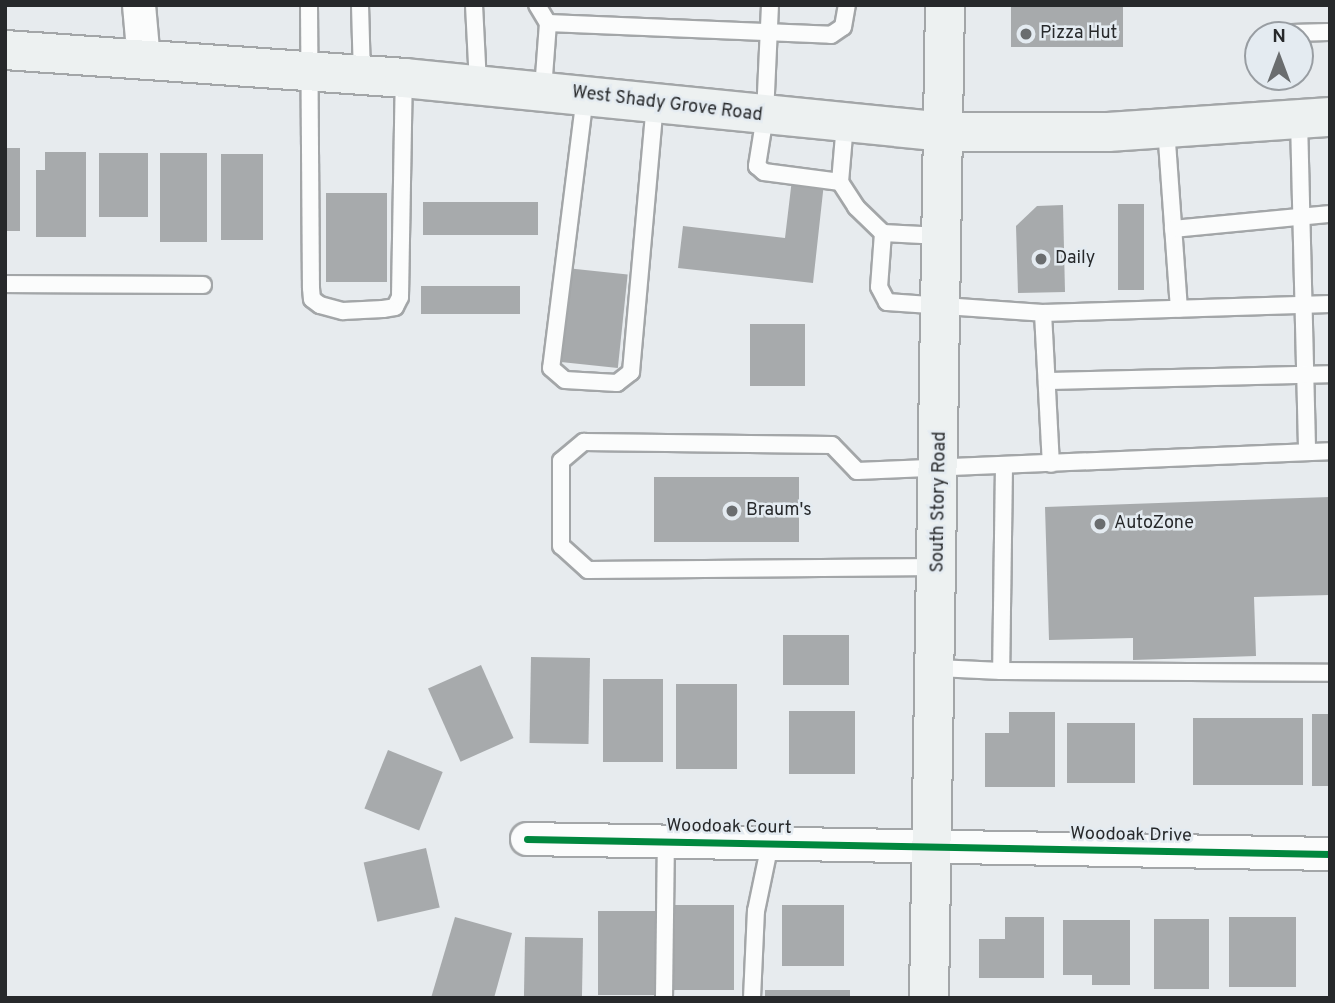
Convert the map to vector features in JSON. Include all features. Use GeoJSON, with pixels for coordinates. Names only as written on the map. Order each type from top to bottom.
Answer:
{"type":"FeatureCollection","features":[{"type":"Feature","properties":{"kind":"main road","name":"South Story Road"},"geometry":{"type":"LineString","coordinates":[[929,998],[939,567],[945,5]]}},
{"type":"Feature","properties":{"kind":"main road","name":"West Shady Grove Road"},"geometry":{"type":"LineString","coordinates":[[5,50],[543,90],[655,100],[765,116],[945,132],[1166,128],[1315,118]]}},
{"type":"Feature","properties":{"kind":"street"},"geometry":{"type":"LineString","coordinates":[[139,5],[144,61]]}},
{"type":"Feature","properties":{"kind":"street","name":"Woodoak Court"},"geometry":{"type":"LineString","coordinates":[[527,839],[931,848]]}},
{"type":"Feature","properties":{"kind":"street","name":"Woodoak Drive"},"geometry":{"type":"LineString","coordinates":[[931,848],[1330,854]]}},
{"type":"Feature","properties":{"kind":"lane"},"geometry":{"type":"LineString","coordinates":[[309,5],[312,299],[343,311],[395,307],[400,297],[404,78]]}},
{"type":"Feature","properties":{"kind":"lane"},"geometry":{"type":"LineString","coordinates":[[360,5],[362,75]]}},
{"type":"Feature","properties":{"kind":"lane"},"geometry":{"type":"LineString","coordinates":[[474,5],[478,85]]}},
{"type":"Feature","properties":{"kind":"lane"},"geometry":{"type":"LineString","coordinates":[[537,5],[548,23],[543,90]]}},
{"type":"Feature","properties":{"kind":"lane"},"geometry":{"type":"LineString","coordinates":[[770,5],[765,116],[757,166],[764,172],[840,182]]}},
{"type":"Feature","properties":{"kind":"lane"},"geometry":{"type":"LineString","coordinates":[[548,23],[831,36],[843,27],[847,5]]}},
{"type":"Feature","properties":{"kind":"lane"},"geometry":{"type":"LineString","coordinates":[[585,94],[551,368],[565,380],[624,382],[631,372],[655,100]]}},
{"type":"Feature","properties":{"kind":"lane"},"geometry":{"type":"LineString","coordinates":[[1307,453],[1302,215],[1315,118]]}},
{"type":"Feature","properties":{"kind":"lane"},"geometry":{"type":"LineString","coordinates":[[845,124],[840,182],[856,207],[883,233],[944,237]]}},
{"type":"Feature","properties":{"kind":"lane"},"geometry":{"type":"LineString","coordinates":[[1166,128],[1179,309]]}},
{"type":"Feature","properties":{"kind":"lane"},"geometry":{"type":"LineString","coordinates":[[1173,229],[1330,214]]}},
{"type":"Feature","properties":{"kind":"lane"},"geometry":{"type":"LineString","coordinates":[[883,233],[879,287],[887,302],[1043,313],[1330,304]]}},
{"type":"Feature","properties":{"kind":"lane"},"geometry":{"type":"LineString","coordinates":[[5,284],[202,285]]}},
{"type":"Feature","properties":{"kind":"lane"},"geometry":{"type":"LineString","coordinates":[[1043,313],[1051,464]]}},
{"type":"Feature","properties":{"kind":"lane"},"geometry":{"type":"LineString","coordinates":[[1047,381],[1330,374]]}},
{"type":"Feature","properties":{"kind":"lane"},"geometry":{"type":"LineString","coordinates":[[939,567],[588,570],[561,546],[561,461],[584,442],[832,445],[857,471],[1330,452]]}},
{"type":"Feature","properties":{"kind":"lane"},"geometry":{"type":"LineString","coordinates":[[1001,671],[1004,466]]}},
{"type":"Feature","properties":{"kind":"lane"},"geometry":{"type":"LineString","coordinates":[[937,668],[1001,671],[1330,673]]}},
{"type":"Feature","properties":{"kind":"lane"},"geometry":{"type":"LineString","coordinates":[[664,998],[666,842]]}},
{"type":"Feature","properties":{"kind":"lane"},"geometry":{"type":"LineString","coordinates":[[752,998],[756,911],[770,844]]}},
{"type":"Feature","properties":{"kind":"building"},"geometry":{"type":"Polygon","coordinates":[[[1011,5],[1123,5],[1123,47],[1011,47],[1011,5]]]}},
{"type":"Feature","properties":{"kind":"building"},"geometry":{"type":"Polygon","coordinates":[[[5,148],[20,148],[20,231],[5,231],[5,148]]]}},
{"type":"Feature","properties":{"kind":"building"},"geometry":{"type":"Polygon","coordinates":[[[45,152],[86,152],[86,237],[36,237],[36,170],[45,170],[45,152]]]}},
{"type":"Feature","properties":{"kind":"building"},"geometry":{"type":"Polygon","coordinates":[[[99,153],[148,153],[148,217],[99,217],[99,153]]]}},
{"type":"Feature","properties":{"kind":"building"},"geometry":{"type":"Polygon","coordinates":[[[160,153],[207,153],[207,242],[160,242],[160,153]]]}},
{"type":"Feature","properties":{"kind":"building"},"geometry":{"type":"Polygon","coordinates":[[[221,154],[263,154],[263,240],[221,240],[221,154]]]}},
{"type":"Feature","properties":{"kind":"building"},"geometry":{"type":"Polygon","coordinates":[[[792,179],[824,183],[813,283],[678,268],[683,226],[785,238],[792,179]]]}},
{"type":"Feature","properties":{"kind":"building"},"geometry":{"type":"Polygon","coordinates":[[[326,193],[387,193],[387,282],[326,282],[326,193]]]}},
{"type":"Feature","properties":{"kind":"building"},"geometry":{"type":"Polygon","coordinates":[[[423,202],[538,202],[538,235],[423,235],[423,202]]]}},
{"type":"Feature","properties":{"kind":"building"},"geometry":{"type":"Polygon","coordinates":[[[1118,204],[1144,204],[1144,290],[1118,290],[1118,204]]]}},
{"type":"Feature","properties":{"kind":"building","name":"Daily"},"geometry":{"type":"Polygon","coordinates":[[[1063,205],[1065,292],[1018,293],[1016,226],[1037,206],[1063,205]]]}},
{"type":"Feature","properties":{"kind":"building"},"geometry":{"type":"Polygon","coordinates":[[[566,268],[628,274],[618,368],[556,361],[566,268]]]}},
{"type":"Feature","properties":{"kind":"building"},"geometry":{"type":"Polygon","coordinates":[[[421,286],[520,286],[520,314],[421,314],[421,286]]]}},
{"type":"Feature","properties":{"kind":"building"},"geometry":{"type":"Polygon","coordinates":[[[750,324],[805,324],[805,386],[750,386],[750,324]]]}},
{"type":"Feature","properties":{"kind":"building"},"geometry":{"type":"Polygon","coordinates":[[[654,477],[799,477],[799,542],[654,542],[654,477]]]}},
{"type":"Feature","properties":{"kind":"building"},"geometry":{"type":"Polygon","coordinates":[[[1330,497],[1330,595],[1254,597],[1256,656],[1133,660],[1133,638],[1049,640],[1045,507],[1330,497]]]}},
{"type":"Feature","properties":{"kind":"building"},"geometry":{"type":"Polygon","coordinates":[[[783,635],[849,635],[849,685],[783,685],[783,635]]]}},
{"type":"Feature","properties":{"kind":"building"},"geometry":{"type":"Polygon","coordinates":[[[531,657],[590,658],[588,744],[529,743],[531,657]]]}},
{"type":"Feature","properties":{"kind":"building"},"geometry":{"type":"Polygon","coordinates":[[[481,665],[514,738],[461,762],[428,689],[481,665]]]}},
{"type":"Feature","properties":{"kind":"building"},"geometry":{"type":"Polygon","coordinates":[[[603,679],[663,679],[663,762],[603,762],[603,679]]]}},
{"type":"Feature","properties":{"kind":"building"},"geometry":{"type":"Polygon","coordinates":[[[676,684],[737,684],[737,769],[676,769],[676,684]]]}},
{"type":"Feature","properties":{"kind":"building"},"geometry":{"type":"Polygon","coordinates":[[[789,711],[855,711],[855,774],[789,774],[789,711]]]}},
{"type":"Feature","properties":{"kind":"building"},"geometry":{"type":"Polygon","coordinates":[[[1009,712],[1055,712],[1055,787],[985,787],[985,733],[1009,733],[1009,712]]]}},
{"type":"Feature","properties":{"kind":"building"},"geometry":{"type":"Polygon","coordinates":[[[1312,714],[1330,714],[1330,786],[1312,786],[1312,714]]]}},
{"type":"Feature","properties":{"kind":"building"},"geometry":{"type":"Polygon","coordinates":[[[1193,718],[1303,718],[1303,785],[1193,785],[1193,718]]]}},
{"type":"Feature","properties":{"kind":"building"},"geometry":{"type":"Polygon","coordinates":[[[1067,723],[1135,723],[1135,783],[1067,783],[1067,723]]]}},
{"type":"Feature","properties":{"kind":"building"},"geometry":{"type":"Polygon","coordinates":[[[388,750],[443,772],[419,831],[364,808],[388,750]]]}},
{"type":"Feature","properties":{"kind":"building"},"geometry":{"type":"Polygon","coordinates":[[[426,848],[440,907],[377,922],[364,862],[426,848]]]}},
{"type":"Feature","properties":{"kind":"building"},"geometry":{"type":"Polygon","coordinates":[[[672,905],[734,905],[734,990],[672,990],[672,905]]]}},
{"type":"Feature","properties":{"kind":"building"},"geometry":{"type":"Polygon","coordinates":[[[782,905],[844,905],[844,966],[782,966],[782,905]]]}},
{"type":"Feature","properties":{"kind":"building"},"geometry":{"type":"Polygon","coordinates":[[[598,911],[659,911],[659,995],[598,995],[598,911]]]}},
{"type":"Feature","properties":{"kind":"building"},"geometry":{"type":"Polygon","coordinates":[[[455,917],[512,933],[494,998],[431,998],[455,917]]]}},
{"type":"Feature","properties":{"kind":"building"},"geometry":{"type":"Polygon","coordinates":[[[1005,917],[1044,917],[1044,978],[979,978],[979,939],[1005,939],[1005,917]]]}},
{"type":"Feature","properties":{"kind":"building"},"geometry":{"type":"Polygon","coordinates":[[[1229,917],[1296,917],[1296,987],[1229,987],[1229,917]]]}},
{"type":"Feature","properties":{"kind":"building"},"geometry":{"type":"Polygon","coordinates":[[[1154,919],[1209,919],[1209,989],[1154,989],[1154,919]]]}},
{"type":"Feature","properties":{"kind":"building"},"geometry":{"type":"Polygon","coordinates":[[[1063,920],[1130,920],[1130,985],[1092,985],[1092,975],[1063,975],[1063,920]]]}},
{"type":"Feature","properties":{"kind":"building"},"geometry":{"type":"Polygon","coordinates":[[[525,937],[583,938],[582,998],[524,998],[525,937]]]}},
{"type":"Feature","properties":{"kind":"building"},"geometry":{"type":"Polygon","coordinates":[[[765,990],[850,990],[850,998],[765,998],[765,990]]]}},
{"type":"Feature","properties":{"kind":"cycle path"},"geometry":{"type":"LineString","coordinates":[[527,839],[1330,854]]}},
{"type":"Feature","properties":{"kind":"place","name":"Pizza Hut"},"geometry":{"type":"Point","coordinates":[1026,34]}},
{"type":"Feature","properties":{"kind":"place","name":"Daily"},"geometry":{"type":"Point","coordinates":[1041,259]}},
{"type":"Feature","properties":{"kind":"place","name":"Braum's"},"geometry":{"type":"Point","coordinates":[732,511]}},
{"type":"Feature","properties":{"kind":"place","name":"AutoZone"},"geometry":{"type":"Point","coordinates":[1100,524]}}]}
